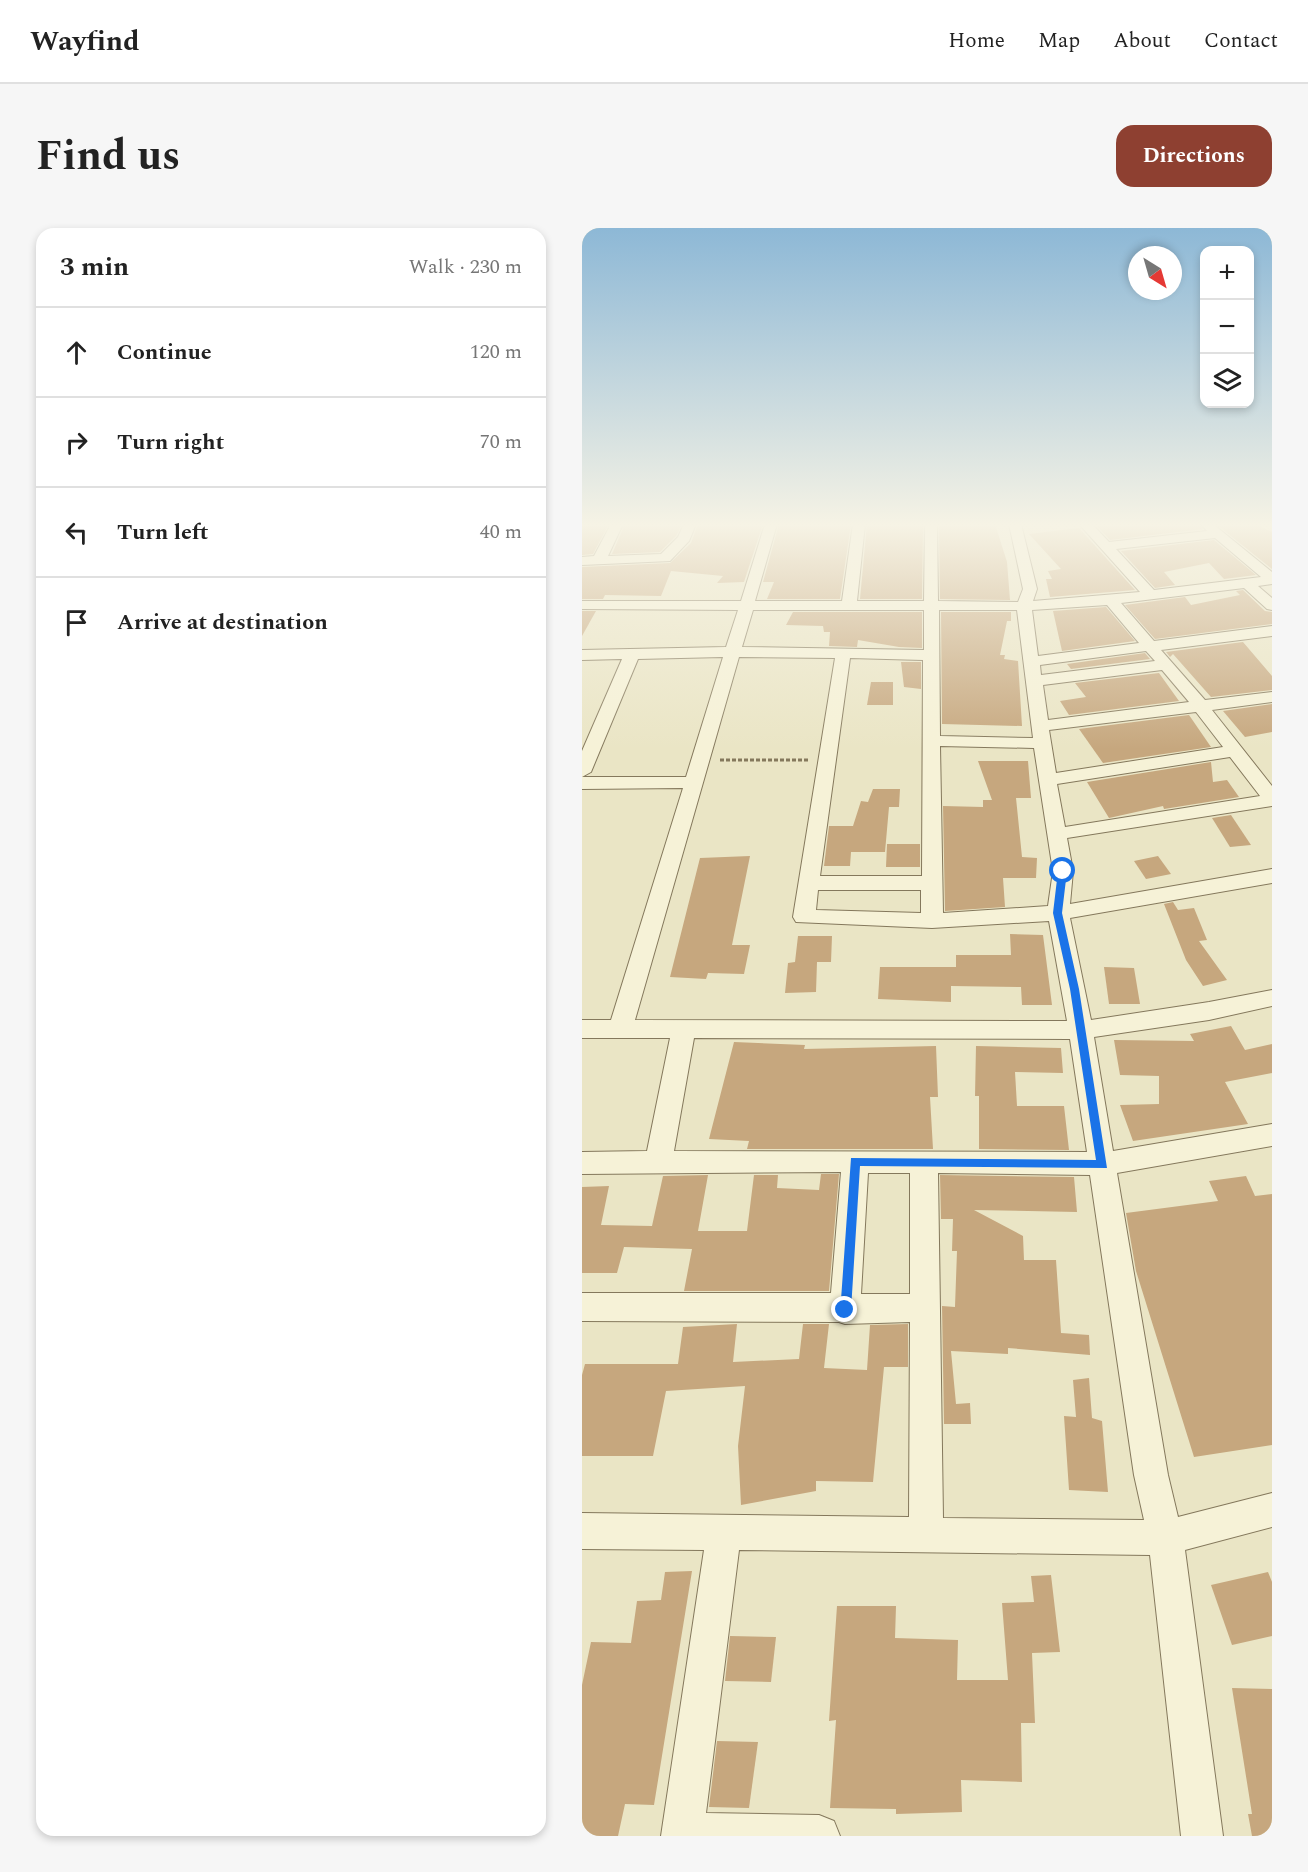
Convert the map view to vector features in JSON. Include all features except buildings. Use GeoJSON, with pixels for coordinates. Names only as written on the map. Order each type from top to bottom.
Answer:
{"type":"FeatureCollection","features":[{"type":"Feature","properties":{"kind":"street"},"geometry":{"type":"LineString","coordinates":[[620,1029],[734,652],[748,599]]}},
{"type":"Feature","properties":{"kind":"street"},"geometry":{"type":"LineString","coordinates":[[849,605],[850,599]]}},
{"type":"Feature","properties":{"kind":"street"},"geometry":{"type":"LineString","coordinates":[[932,599],[932,921]]}},
{"type":"Feature","properties":{"kind":"street"},"geometry":{"type":"LineString","coordinates":[[1026,599],[1024,606],[1035,671],[1047,780],[1063,871],[1058,913],[1081,1030],[1103,1164],[1150,1474],[1166,1538],[1202,1836]]}},
{"type":"Feature","properties":{"kind":"street"},"geometry":{"type":"LineString","coordinates":[[582,605],[1024,606],[1119,599]]}},
{"type":"Feature","properties":{"kind":"street"},"geometry":{"type":"LineString","coordinates":[[1056,834],[1272,800],[1198,704],[1112,600]]}},
{"type":"Feature","properties":{"kind":"street"},"geometry":{"type":"LineString","coordinates":[[1035,671],[1151,647],[1272,631]]}},
{"type":"Feature","properties":{"kind":"street"},"geometry":{"type":"LineString","coordinates":[[582,655],[734,652],[932,655]]}},
{"type":"Feature","properties":{"kind":"street"},"geometry":{"type":"LineString","coordinates":[[582,772],[632,653]]}},
{"type":"Feature","properties":{"kind":"street"},"geometry":{"type":"LineString","coordinates":[[843,654],[804,917],[932,921],[1058,913],[1272,876]]}},
{"type":"Feature","properties":{"kind":"street"},"geometry":{"type":"LineString","coordinates":[[1035,671],[1164,665]]}},
{"type":"Feature","properties":{"kind":"street"},"geometry":{"type":"LineString","coordinates":[[933,741],[1043,734],[1198,704],[1272,696]]}},
{"type":"Feature","properties":{"kind":"street"},"geometry":{"type":"LineString","coordinates":[[1047,780],[1233,751]]}},
{"type":"Feature","properties":{"kind":"street"},"geometry":{"type":"LineString","coordinates":[[582,783],[693,782]]}},
{"type":"Feature","properties":{"kind":"street"},"geometry":{"type":"LineString","coordinates":[[810,883],[932,883]]}},
{"type":"Feature","properties":{"kind":"street"},"geometry":{"type":"LineString","coordinates":[[582,1029],[1081,1030],[1209,1011],[1272,998]]}},
{"type":"Feature","properties":{"kind":"street"},"geometry":{"type":"LineString","coordinates":[[658,1163],[684,1029]]}},
{"type":"Feature","properties":{"kind":"street"},"geometry":{"type":"LineString","coordinates":[[582,1163],[855,1161],[1103,1164],[1272,1135]]}},
{"type":"Feature","properties":{"kind":"street"},"geometry":{"type":"LineString","coordinates":[[845,1310],[855,1161]]}},
{"type":"Feature","properties":{"kind":"street"},"geometry":{"type":"LineString","coordinates":[[924,1162],[926,1536]]}},
{"type":"Feature","properties":{"kind":"street"},"geometry":{"type":"LineString","coordinates":[[582,1307],[845,1310],[923,1308]]}},
{"type":"Feature","properties":{"kind":"street"},"geometry":{"type":"LineString","coordinates":[[582,1531],[1166,1538],[1272,1510]]}},
{"type":"Feature","properties":{"kind":"street"},"geometry":{"type":"LineString","coordinates":[[724,1534],[682,1835],[819,1836]]}},
{"type":"Feature","properties":{"kind":"path"},"geometry":{"type":"LineString","coordinates":[[700,760],[828,759]]}},
{"type":"Feature","properties":{"kind":"route"},"geometry":{"type":"LineString","coordinates":[[845,1310],[855,1161],[1103,1164],[1074,989],[1058,913],[1063,871]]}}]}
